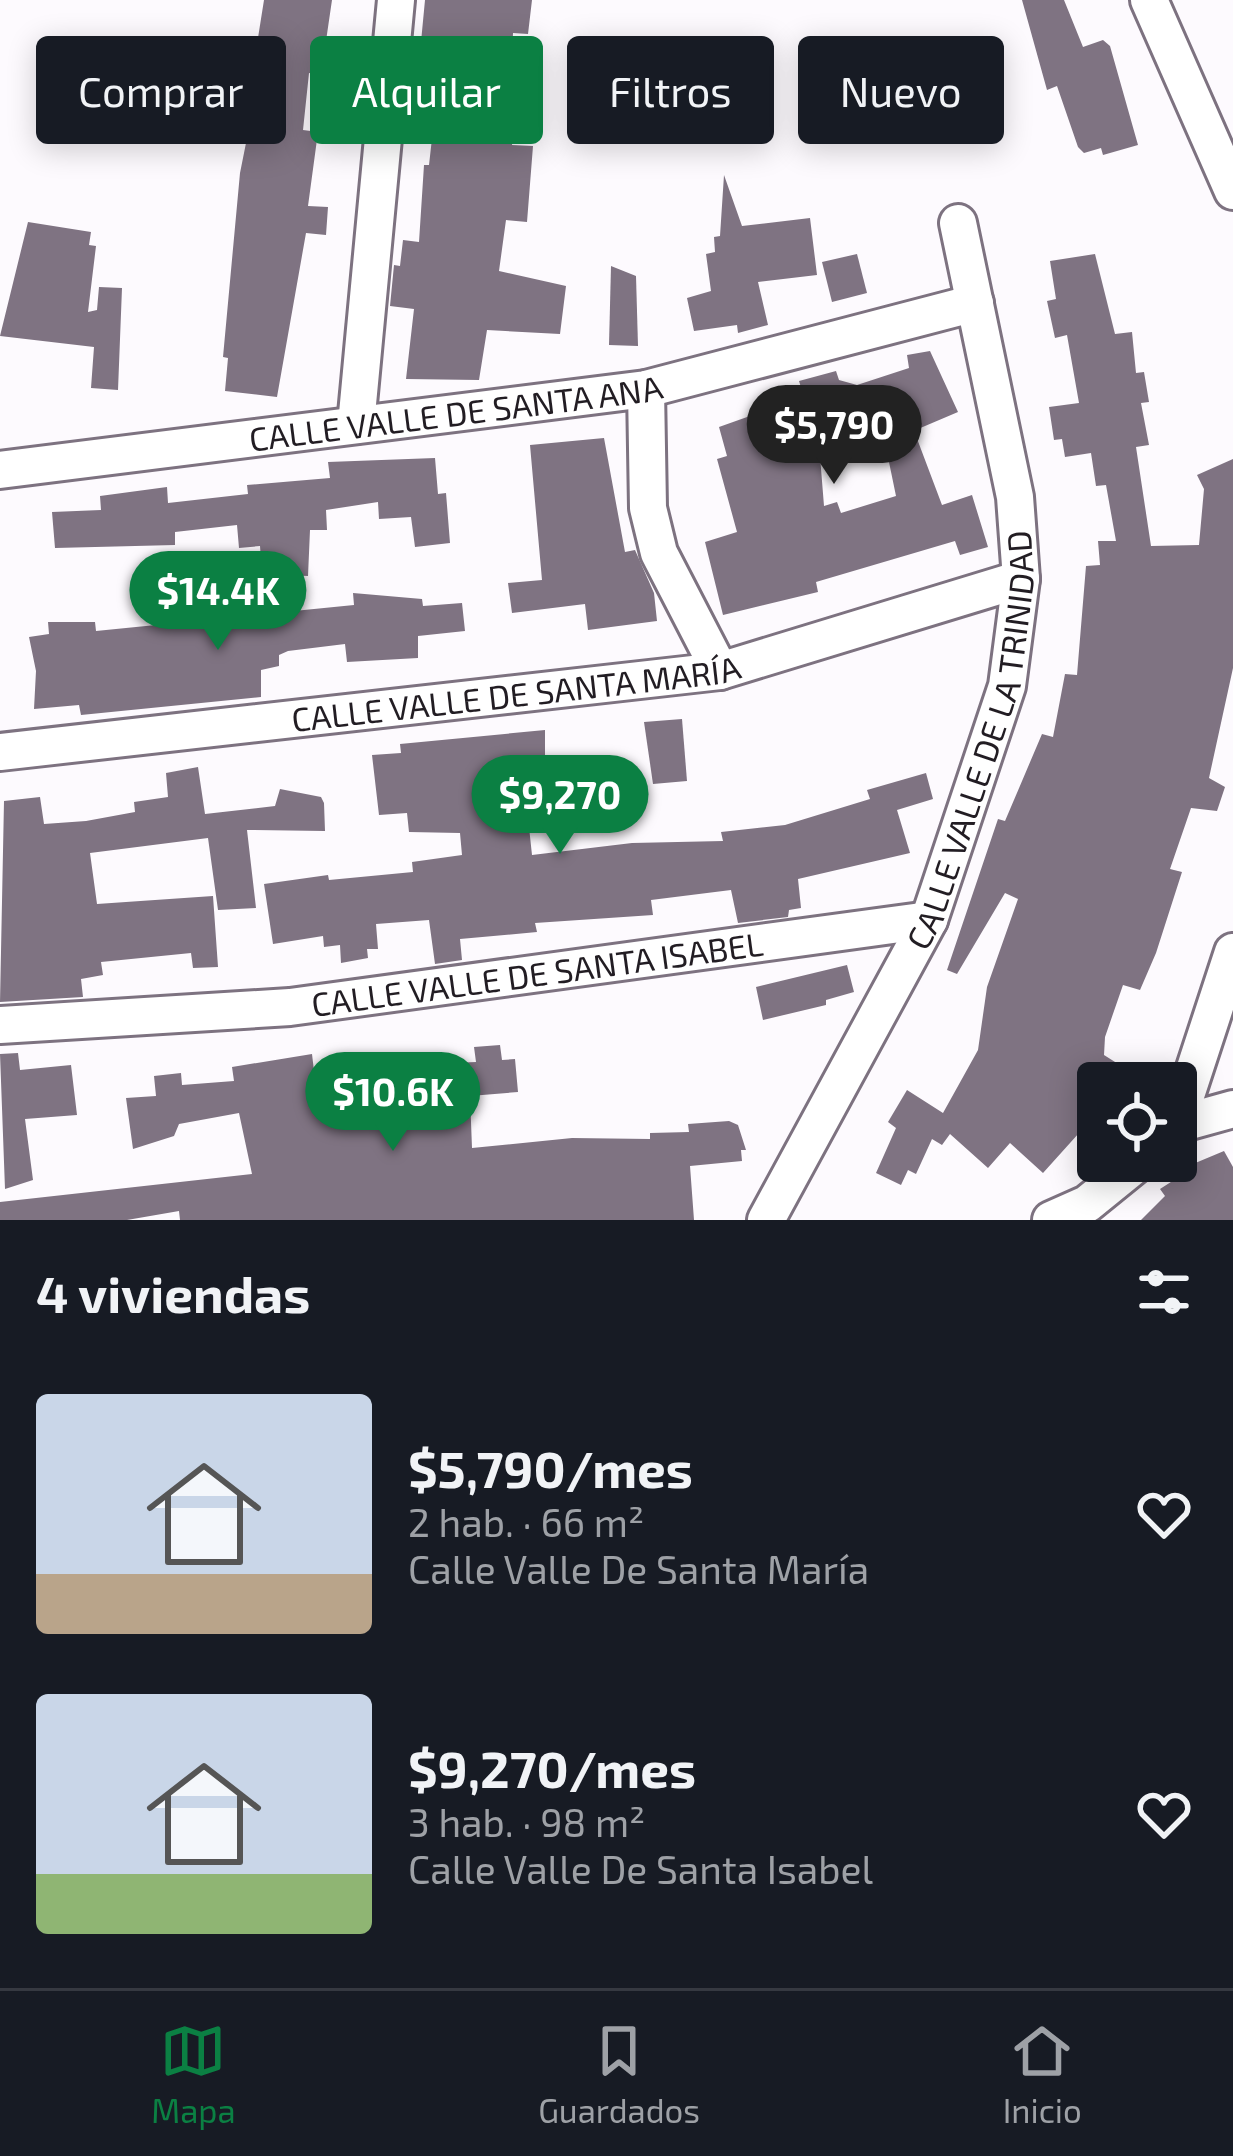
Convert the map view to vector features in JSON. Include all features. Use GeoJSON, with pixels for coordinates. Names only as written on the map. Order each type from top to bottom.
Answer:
{"type":"FeatureCollection","features":[{"type":"Feature","properties":{"kind":"street"},"geometry":{"type":"LineString","coordinates":[[356,425],[396,0]]}},
{"type":"Feature","properties":{"kind":"street"},"geometry":{"type":"LineString","coordinates":[[1148,0],[1233,190]]}},
{"type":"Feature","properties":{"kind":"street","name":"CALLE VALLE DE LA TRINIDAD"},"geometry":{"type":"LineString","coordinates":[[766,1220],[929,920],[1007,686],[1021,579],[1015,497],[958,223]]}},
{"type":"Feature","properties":{"kind":"street","name":"CALLE VALLE DE SANTA ANA"},"geometry":{"type":"LineString","coordinates":[[0,470],[646,388],[975,303]]}},
{"type":"Feature","properties":{"kind":"street"},"geometry":{"type":"LineString","coordinates":[[646,388],[648,508],[659,553],[720,671]]}},
{"type":"Feature","properties":{"kind":"street","name":"CALLE VALLE DE SANTA MARÍA"},"geometry":{"type":"LineString","coordinates":[[0,752],[720,671],[1021,579]]}},
{"type":"Feature","properties":{"kind":"street","name":"CALLE VALLE DE SANTA ISABEL"},"geometry":{"type":"LineString","coordinates":[[0,1025],[290,1007],[929,920]]}},
{"type":"Feature","properties":{"kind":"street"},"geometry":{"type":"LineString","coordinates":[[1197,1063],[1233,952]]}},
{"type":"Feature","properties":{"kind":"street"},"geometry":{"type":"LineString","coordinates":[[1197,1119],[1233,1108]]}},
{"type":"Feature","properties":{"kind":"street"},"geometry":{"type":"LineString","coordinates":[[1051,1220],[1087,1204],[1114,1182]]}},
{"type":"Feature","properties":{"kind":"building"},"geometry":{"type":"Polygon","coordinates":[[[264,0],[332,0],[327,36],[310,36],[303,130],[310,131],[310,144],[316,144],[308,206],[328,207],[326,235],[306,233],[277,397],[225,391],[228,358],[223,357],[246,144],[286,144],[286,36],[258,36],[264,0]]]}},
{"type":"Feature","properties":{"kind":"building"},"geometry":{"type":"Polygon","coordinates":[[[425,0],[532,0],[528,34],[422,36],[425,0]]]}},
{"type":"Feature","properties":{"kind":"building"},"geometry":{"type":"Polygon","coordinates":[[[1022,0],[1064,0],[1083,47],[1103,40],[1110,46],[1138,145],[1103,155],[1101,148],[1084,153],[1078,147],[1057,86],[1047,90],[1022,0]]]}},
{"type":"Feature","properties":{"kind":"building"},"geometry":{"type":"Polygon","coordinates":[[[431,144],[533,146],[527,222],[506,220],[499,271],[566,286],[560,334],[487,330],[479,380],[406,379],[414,309],[390,306],[394,265],[400,266],[403,240],[419,242],[424,165],[429,165],[431,144]]]}},
{"type":"Feature","properties":{"kind":"building"},"geometry":{"type":"Polygon","coordinates":[[[724,175],[742,226],[810,218],[817,275],[758,282],[768,325],[738,333],[737,325],[694,331],[687,298],[711,291],[706,254],[715,252],[714,237],[720,236],[724,175]]]}},
{"type":"Feature","properties":{"kind":"building"},"geometry":{"type":"Polygon","coordinates":[[[28,222],[91,232],[89,245],[96,246],[88,312],[97,310],[99,287],[122,288],[118,390],[91,388],[94,347],[0,336],[28,222]]]}},
{"type":"Feature","properties":{"kind":"building"},"geometry":{"type":"Polygon","coordinates":[[[857,254],[867,293],[832,302],[822,262],[857,254]]]}},
{"type":"Feature","properties":{"kind":"building"},"geometry":{"type":"Polygon","coordinates":[[[1095,254],[1115,334],[1132,332],[1136,373],[1144,372],[1149,402],[1141,403],[1149,445],[1136,447],[1151,546],[1199,545],[1204,489],[1197,475],[1233,459],[1233,668],[1209,778],[1225,787],[1217,811],[1191,808],[1170,869],[1182,872],[1156,953],[1140,990],[1123,985],[1105,1037],[1104,1055],[1115,1062],[1077,1062],[1077,1135],[1043,1173],[1010,1143],[988,1168],[950,1134],[942,1145],[932,1139],[916,1174],[908,1170],[901,1185],[876,1173],[896,1128],[888,1122],[907,1090],[943,1113],[978,1050],[987,987],[1018,899],[1005,893],[957,974],[947,970],[998,819],[1005,821],[1042,734],[1053,737],[1065,674],[1077,675],[1086,566],[1100,565],[1098,541],[1116,541],[1106,485],[1096,486],[1091,453],[1065,457],[1062,439],[1054,440],[1049,407],[1079,403],[1067,335],[1055,338],[1047,301],[1056,299],[1050,261],[1095,254]]]}},
{"type":"Feature","properties":{"kind":"building"},"geometry":{"type":"Polygon","coordinates":[[[611,266],[636,276],[638,346],[609,345],[611,266]]]}},
{"type":"Feature","properties":{"kind":"building"},"geometry":{"type":"Polygon","coordinates":[[[930,351],[958,412],[918,429],[916,436],[942,505],[972,495],[988,547],[960,555],[955,541],[816,582],[818,592],[723,615],[705,542],[737,532],[717,459],[727,456],[719,427],[804,397],[799,381],[836,371],[839,380],[857,385],[909,368],[907,355],[930,351]],[[883,433],[820,456],[824,506],[837,502],[841,513],[896,496],[883,433]]]}},
{"type":"Feature","properties":{"kind":"building"},"geometry":{"type":"Polygon","coordinates":[[[604,438],[625,552],[635,550],[654,593],[657,621],[588,630],[585,604],[512,613],[508,583],[542,580],[530,445],[604,438]]]}},
{"type":"Feature","properties":{"kind":"building"},"geometry":{"type":"Polygon","coordinates":[[[435,458],[438,494],[446,493],[450,543],[415,547],[411,517],[379,519],[378,502],[326,510],[327,530],[310,530],[308,576],[262,574],[260,546],[239,548],[237,525],[175,532],[175,545],[55,548],[52,512],[101,510],[100,496],[167,487],[168,503],[248,494],[247,485],[330,478],[328,462],[435,458]]]}},
{"type":"Feature","properties":{"kind":"building"},"geometry":{"type":"Polygon","coordinates":[[[353,593],[422,599],[423,606],[462,603],[465,631],[418,636],[418,658],[347,662],[345,644],[288,651],[279,655],[279,666],[261,670],[261,697],[81,715],[79,705],[34,709],[36,671],[29,637],[49,634],[48,622],[95,622],[96,631],[354,605],[353,593]]]}},
{"type":"Feature","properties":{"kind":"building"},"geometry":{"type":"Polygon","coordinates":[[[682,719],[687,781],[653,784],[644,722],[682,719]]]}},
{"type":"Feature","properties":{"kind":"building"},"geometry":{"type":"Polygon","coordinates":[[[545,730],[545,760],[522,762],[532,855],[632,843],[723,841],[721,832],[785,825],[870,799],[867,790],[926,773],[933,799],[897,810],[910,853],[798,879],[801,908],[789,910],[788,917],[738,923],[731,890],[651,900],[653,915],[535,923],[537,932],[460,939],[462,960],[435,964],[429,920],[376,924],[378,949],[367,949],[368,958],[341,963],[340,945],[324,947],[323,936],[273,944],[264,884],[328,875],[329,880],[413,872],[412,862],[462,855],[460,833],[409,832],[407,813],[379,815],[372,755],[401,753],[400,744],[545,730]]]}},
{"type":"Feature","properties":{"kind":"building"},"geometry":{"type":"Polygon","coordinates":[[[198,767],[205,814],[275,806],[280,789],[321,797],[324,803],[325,831],[247,830],[256,908],[218,910],[208,838],[90,853],[97,904],[213,896],[218,967],[193,968],[191,953],[101,962],[103,975],[81,979],[83,997],[0,1002],[4,801],[40,797],[44,824],[86,821],[135,812],[134,802],[168,797],[166,773],[198,767]]]}},
{"type":"Feature","properties":{"kind":"building"},"geometry":{"type":"Polygon","coordinates":[[[847,965],[854,992],[826,1000],[826,1005],[763,1020],[756,987],[847,965]]]}},
{"type":"Feature","properties":{"kind":"building"},"geometry":{"type":"Polygon","coordinates":[[[500,1045],[502,1060],[515,1059],[518,1092],[470,1096],[472,1148],[572,1138],[650,1139],[650,1133],[689,1132],[688,1124],[729,1121],[738,1125],[746,1150],[741,1150],[742,1161],[690,1166],[694,1220],[180,1220],[179,1211],[127,1220],[0,1220],[0,1202],[252,1174],[239,1113],[179,1124],[174,1136],[133,1149],[126,1098],[156,1096],[154,1076],[181,1073],[182,1085],[234,1081],[232,1067],[312,1054],[314,1071],[362,1069],[407,1084],[404,1065],[476,1062],[474,1047],[500,1045]]]}},
{"type":"Feature","properties":{"kind":"building"},"geometry":{"type":"Polygon","coordinates":[[[18,1053],[20,1070],[71,1065],[77,1115],[25,1119],[33,1180],[5,1189],[0,1054],[18,1053]]]}},
{"type":"Feature","properties":{"kind":"building"},"geometry":{"type":"Polygon","coordinates":[[[1224,1151],[1233,1167],[1233,1220],[1141,1220],[1165,1196],[1160,1189],[1171,1182],[1197,1182],[1197,1162],[1224,1151]]]}}]}
